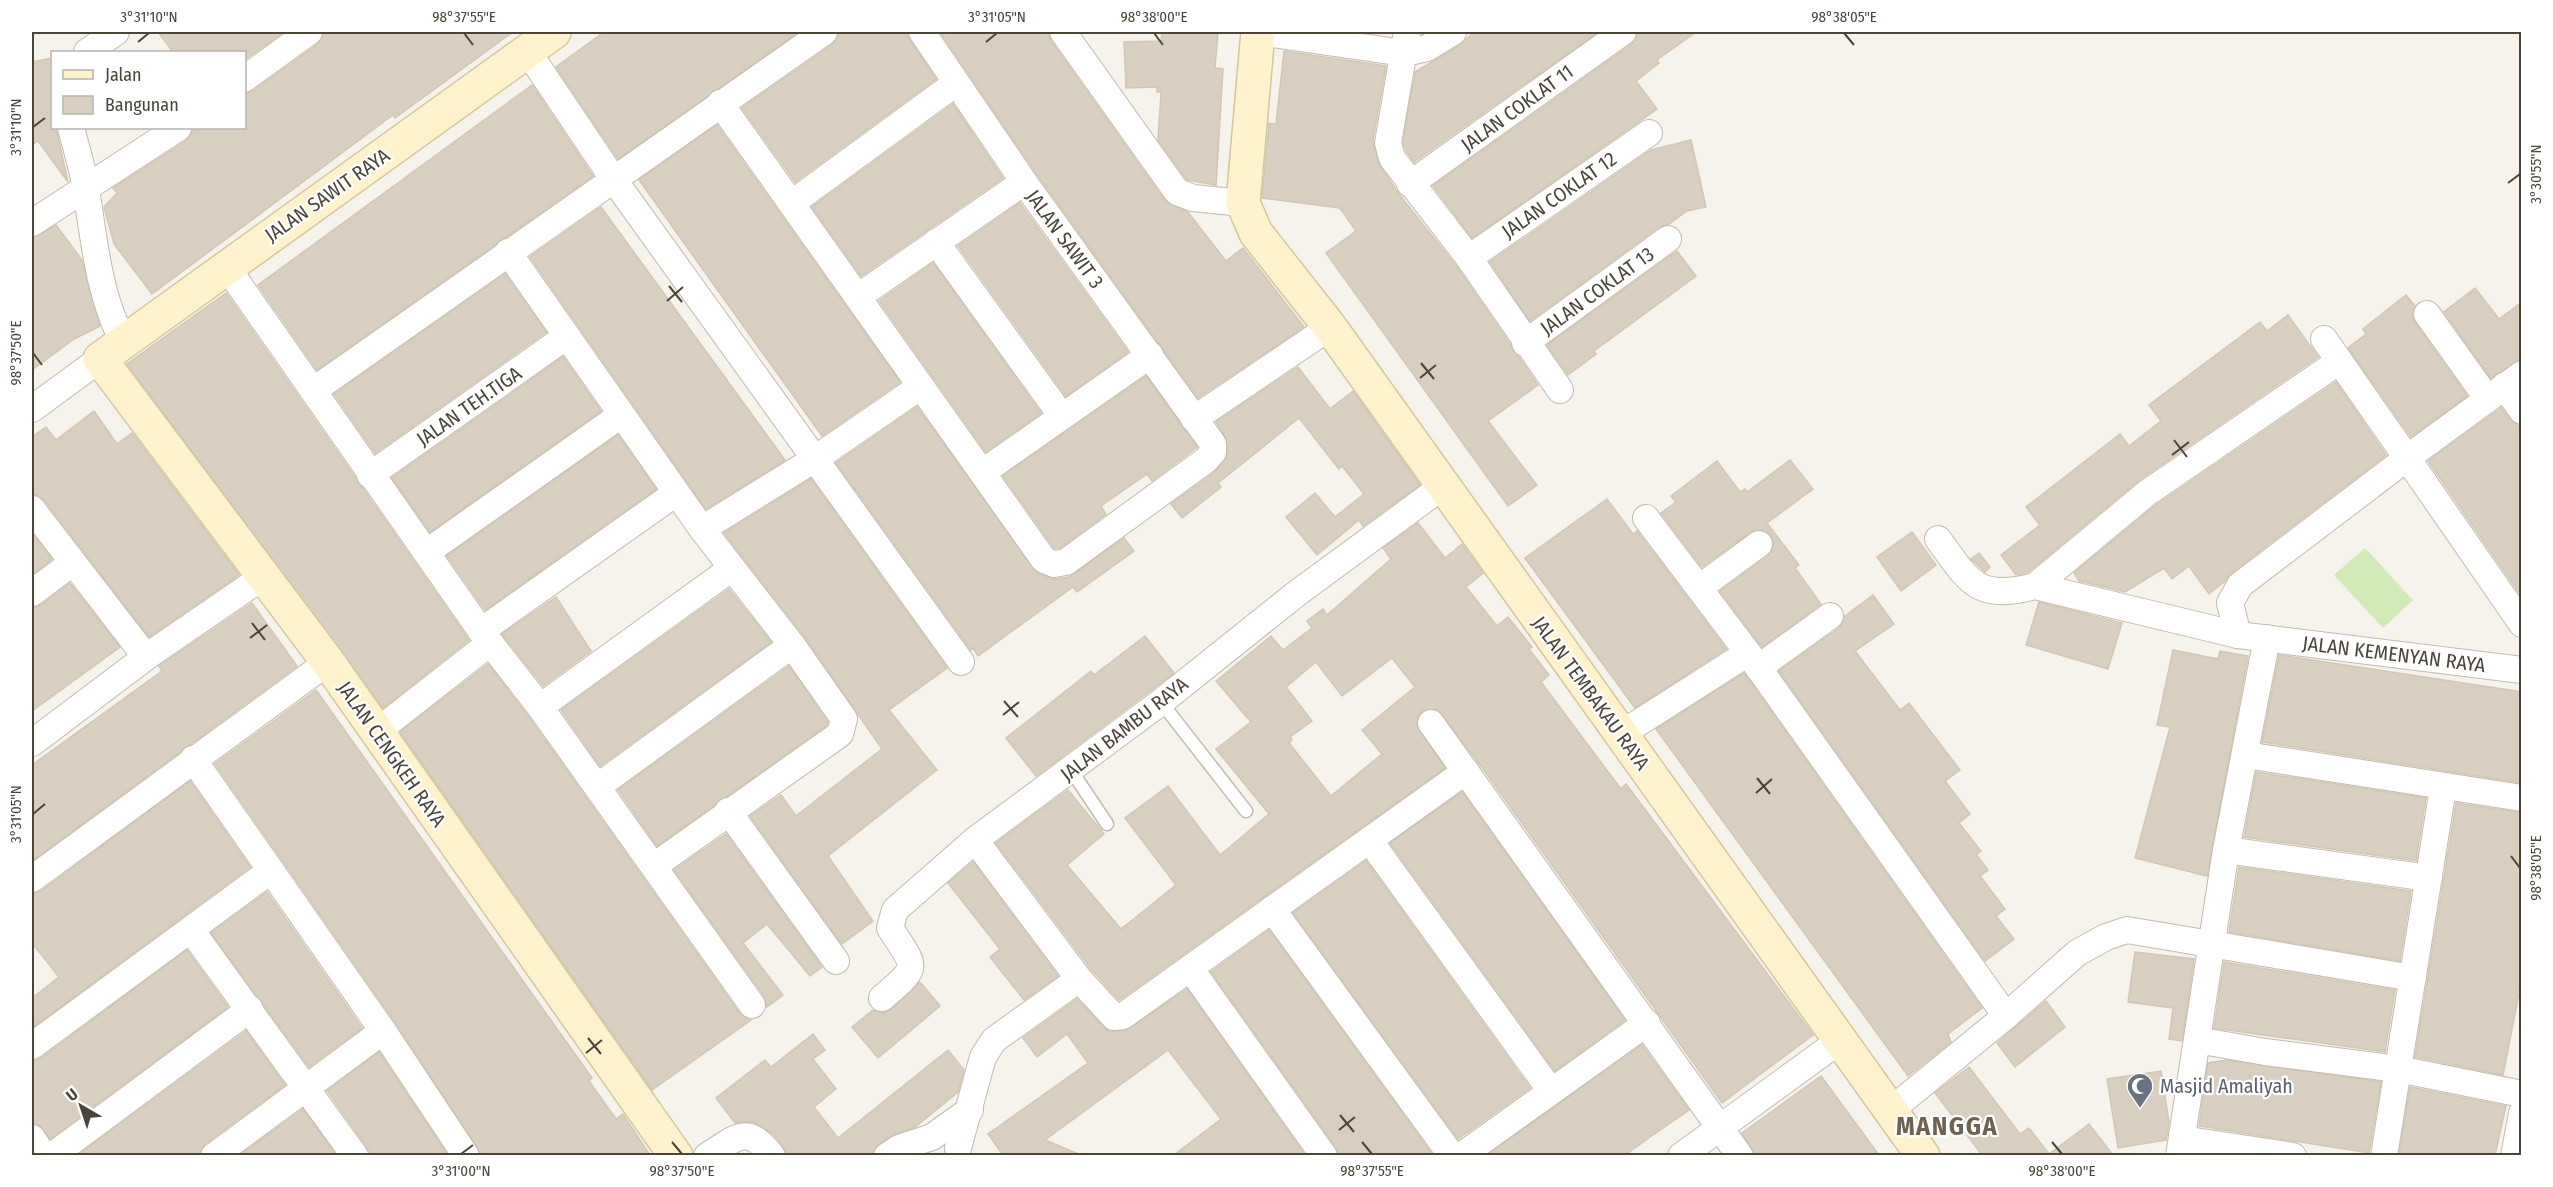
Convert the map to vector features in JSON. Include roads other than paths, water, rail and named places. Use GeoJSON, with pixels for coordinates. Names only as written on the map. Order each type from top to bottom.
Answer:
{"type":"FeatureCollection","features":[{"type":"Feature","properties":{"kind":"street"},"geometry":{"type":"LineString","coordinates":[[88,51],[116,32]]}},
{"type":"Feature","properties":{"kind":"street"},"geometry":{"type":"LineString","coordinates":[[246,78],[309,32]]}},
{"type":"Feature","properties":{"kind":"street","name":"JALAN SAWIT RAYA"},"geometry":{"type":"LineString","coordinates":[[112,350],[554,32]]}},
{"type":"Feature","properties":{"kind":"street"},"geometry":{"type":"LineString","coordinates":[[314,390],[824,32]]}},
{"type":"Feature","properties":{"kind":"street","name":"JALAN SAWIT 3"},"geometry":{"type":"LineString","coordinates":[[922,32],[1024,182],[1213,444],[1213,452],[1206,460],[1066,562],[1054,564],[1044,560],[983,472]]}},
{"type":"Feature","properties":{"kind":"street"},"geometry":{"type":"LineString","coordinates":[[1063,32],[1177,192],[1193,198],[1243,203],[1258,32],[1405,42],[1427,48],[1453,32]]}},
{"type":"Feature","properties":{"kind":"street","name":"JALAN COKLAT 11"},"geometry":{"type":"LineString","coordinates":[[1410,184],[1623,32]]}},
{"type":"Feature","properties":{"kind":"street"},"geometry":{"type":"LineString","coordinates":[[1405,42],[1388,143],[1392,158],[1469,258],[1525,343],[1560,390]]}},
{"type":"Feature","properties":{"kind":"street"},"geometry":{"type":"LineString","coordinates":[[528,52],[614,180],[961,662]]}},
{"type":"Feature","properties":{"kind":"street"},"geometry":{"type":"LineString","coordinates":[[792,203],[956,83]]}},
{"type":"Feature","properties":{"kind":"street"},"geometry":{"type":"LineString","coordinates":[[720,103],[983,472],[1061,415],[1150,356]]}},
{"type":"Feature","properties":{"kind":"street"},"geometry":{"type":"LineString","coordinates":[[32,409],[112,350],[109,314],[100,279],[86,187],[70,129]]}},
{"type":"Feature","properties":{"kind":"street"},"geometry":{"type":"LineString","coordinates":[[32,223],[176,129]]}},
{"type":"Feature","properties":{"kind":"street","name":"JALAN COKLAT 12"},"geometry":{"type":"LineString","coordinates":[[1469,258],[1650,133]]}},
{"type":"Feature","properties":{"kind":"street"},"geometry":{"type":"LineString","coordinates":[[859,296],[1024,182]]}},
{"type":"Feature","properties":{"kind":"street","name":"JALAN TEMBAKAU RAYA"},"geometry":{"type":"LineString","coordinates":[[1243,203],[1256,233],[1330,327],[1839,1041],[1923,1155]]}},
{"type":"Feature","properties":{"kind":"street","name":"JALAN COKLAT 13"},"geometry":{"type":"LineString","coordinates":[[1525,343],[1668,239]]}},
{"type":"Feature","properties":{"kind":"street"},"geometry":{"type":"LineString","coordinates":[[936,242],[1061,415]]}},
{"type":"Feature","properties":{"kind":"street"},"geometry":{"type":"LineString","coordinates":[[508,252],[702,530],[792,645],[841,713],[843,730],[654,866]]}},
{"type":"Feature","properties":{"kind":"street"},"geometry":{"type":"LineString","coordinates":[[226,266],[314,390],[370,475],[428,552],[486,637],[540,707],[752,1005]]}},
{"type":"Feature","properties":{"kind":"street"},"geometry":{"type":"LineString","coordinates":[[2427,314],[2504,386],[2522,411]]}},
{"type":"Feature","properties":{"kind":"street"},"geometry":{"type":"LineString","coordinates":[[1194,419],[1330,327]]}},
{"type":"Feature","properties":{"kind":"street","name":"JALAN TEH.TIGA"},"geometry":{"type":"LineString","coordinates":[[370,475],[567,336]]}},
{"type":"Feature","properties":{"kind":"street"},"geometry":{"type":"LineString","coordinates":[[2324,339],[2522,624]]}},
{"type":"Feature","properties":{"kind":"street","name":"JALAN CENGKEH RAYA"},"geometry":{"type":"LineString","coordinates":[[112,350],[264,576],[328,662],[375,733],[676,1155]]}},
{"type":"Feature","properties":{"kind":"street"},"geometry":{"type":"LineString","coordinates":[[1938,539],[1969,581],[1994,592],[2012,592],[2035,586],[2147,493],[2338,362]]}},
{"type":"Feature","properties":{"kind":"street"},"geometry":{"type":"LineString","coordinates":[[2238,635],[2230,603],[2240,585],[2504,386]]}},
{"type":"Feature","properties":{"kind":"street"},"geometry":{"type":"LineString","coordinates":[[702,530],[815,459],[921,387]]}},
{"type":"Feature","properties":{"kind":"street"},"geometry":{"type":"LineString","coordinates":[[428,552],[621,415]]}},
{"type":"Feature","properties":{"kind":"street","name":"JALAN BAMBU RAYA"},"geometry":{"type":"LineString","coordinates":[[882,998],[913,968],[912,962],[890,928],[895,910],[975,840],[1161,702],[1296,594],[1443,486]]}},
{"type":"Feature","properties":{"kind":"street"},"geometry":{"type":"LineString","coordinates":[[375,733],[486,637],[676,493]]}},
{"type":"Feature","properties":{"kind":"street"},"geometry":{"type":"LineString","coordinates":[[32,509],[146,657]]}},
{"type":"Feature","properties":{"kind":"street"},"geometry":{"type":"LineString","coordinates":[[1646,518],[1753,660],[2006,1016]]}},
{"type":"Feature","properties":{"kind":"street"},"geometry":{"type":"LineString","coordinates":[[1699,588],[1759,544]]}},
{"type":"Feature","properties":{"kind":"street"},"geometry":{"type":"LineString","coordinates":[[32,593],[72,563]]}},
{"type":"Feature","properties":{"kind":"street"},"geometry":{"type":"LineString","coordinates":[[540,707],[732,568]]}},
{"type":"Feature","properties":{"kind":"street"},"geometry":{"type":"LineString","coordinates":[[32,743],[146,657],[264,576]]}},
{"type":"Feature","properties":{"kind":"street","name":"JALAN KEMENYAN RAYA"},"geometry":{"type":"LineString","coordinates":[[2035,586],[2238,635],[2522,670]]}},
{"type":"Feature","properties":{"kind":"street"},"geometry":{"type":"LineString","coordinates":[[1621,734],[1830,616]]}},
{"type":"Feature","properties":{"kind":"street"},"geometry":{"type":"LineString","coordinates":[[2267,638],[2226,850],[2181,1147],[2293,1155]]}},
{"type":"Feature","properties":{"kind":"street"},"geometry":{"type":"LineString","coordinates":[[597,788],[792,645]]}},
{"type":"Feature","properties":{"kind":"street"},"geometry":{"type":"LineString","coordinates":[[32,879],[328,662]]}},
{"type":"Feature","properties":{"kind":"street"},"geometry":{"type":"LineString","coordinates":[[1431,723],[1740,1155]]}},
{"type":"Feature","properties":{"kind":"street"},"geometry":{"type":"LineString","coordinates":[[2246,755],[2443,788],[2522,798]]}},
{"type":"Feature","properties":{"kind":"street"},"geometry":{"type":"LineString","coordinates":[[193,759],[383,1031],[466,1155]]}},
{"type":"Feature","properties":{"kind":"street"},"geometry":{"type":"LineString","coordinates":[[975,840],[1079,979],[1114,1017],[1123,1016],[1466,771]]}},
{"type":"Feature","properties":{"kind":"street"},"geometry":{"type":"LineString","coordinates":[[2384,1155],[2443,788]]}},
{"type":"Feature","properties":{"kind":"street"},"geometry":{"type":"LineString","coordinates":[[728,811],[836,961]]}},
{"type":"Feature","properties":{"kind":"street"},"geometry":{"type":"LineString","coordinates":[[1370,841],[1551,1091]]}},
{"type":"Feature","properties":{"kind":"street"},"geometry":{"type":"LineString","coordinates":[[2226,850],[2429,878]]}},
{"type":"Feature","properties":{"kind":"street"},"geometry":{"type":"LineString","coordinates":[[32,1046],[270,871]]}},
{"type":"Feature","properties":{"kind":"street"},"geometry":{"type":"LineString","coordinates":[[1272,909],[1452,1155]]}},
{"type":"Feature","properties":{"kind":"street"},"geometry":{"type":"LineString","coordinates":[[191,930],[354,1155]]}},
{"type":"Feature","properties":{"kind":"street"},"geometry":{"type":"LineString","coordinates":[[1891,1110],[2006,1016],[2077,953],[2106,937],[2127,930],[2413,978]]}},
{"type":"Feature","properties":{"kind":"street"},"geometry":{"type":"LineString","coordinates":[[1190,968],[1324,1155]]}},
{"type":"Feature","properties":{"kind":"street"},"geometry":{"type":"LineString","coordinates":[[932,1137],[966,1152],[970,1110],[983,1057],[994,1040],[1079,979]]}},
{"type":"Feature","properties":{"kind":"street"},"geometry":{"type":"LineString","coordinates":[[52,1155],[250,1009]]}},
{"type":"Feature","properties":{"kind":"street"},"geometry":{"type":"LineString","coordinates":[[1461,1155],[1647,1023]]}},
{"type":"Feature","properties":{"kind":"street"},"geometry":{"type":"LineString","coordinates":[[214,1155],[307,1089],[383,1031]]}},
{"type":"Feature","properties":{"kind":"street"},"geometry":{"type":"LineString","coordinates":[[2197,1040],[2265,1052],[2398,1069],[2522,1094]]}},
{"type":"Feature","properties":{"kind":"street"},"geometry":{"type":"LineString","coordinates":[[1681,1155],[1839,1041]]}},
{"type":"Feature","properties":{"kind":"street"},"geometry":{"type":"LineString","coordinates":[[887,1155],[899,1148],[932,1137],[970,1110]]}},
{"type":"Feature","properties":{"kind":"street"},"geometry":{"type":"LineString","coordinates":[[2514,1155],[2522,1113]]}},
{"type":"Feature","properties":{"kind":"street"},"geometry":{"type":"LineString","coordinates":[[707,1155],[738,1137],[750,1135],[760,1141],[772,1155]]}},
{"type":"Feature","properties":{"kind":"street"},"geometry":{"type":"LineString","coordinates":[[32,1138],[44,1155]]}},
{"type":"Feature","properties":{"kind":"lane"},"geometry":{"type":"LineString","coordinates":[[1161,702],[1246,811]]}},
{"type":"Feature","properties":{"kind":"lane"},"geometry":{"type":"LineString","coordinates":[[1071,770],[1107,824]]}},
{"type":"Feature","properties":{"kind":"place","name":"Masjid Amaliyah"},"geometry":{"type":"Point","coordinates":[2140,1109]}},
{"type":"Feature","properties":{"kind":"district","name":"MANGGA"},"geometry":{"type":"Point","coordinates":[1947,1126]}}]}
